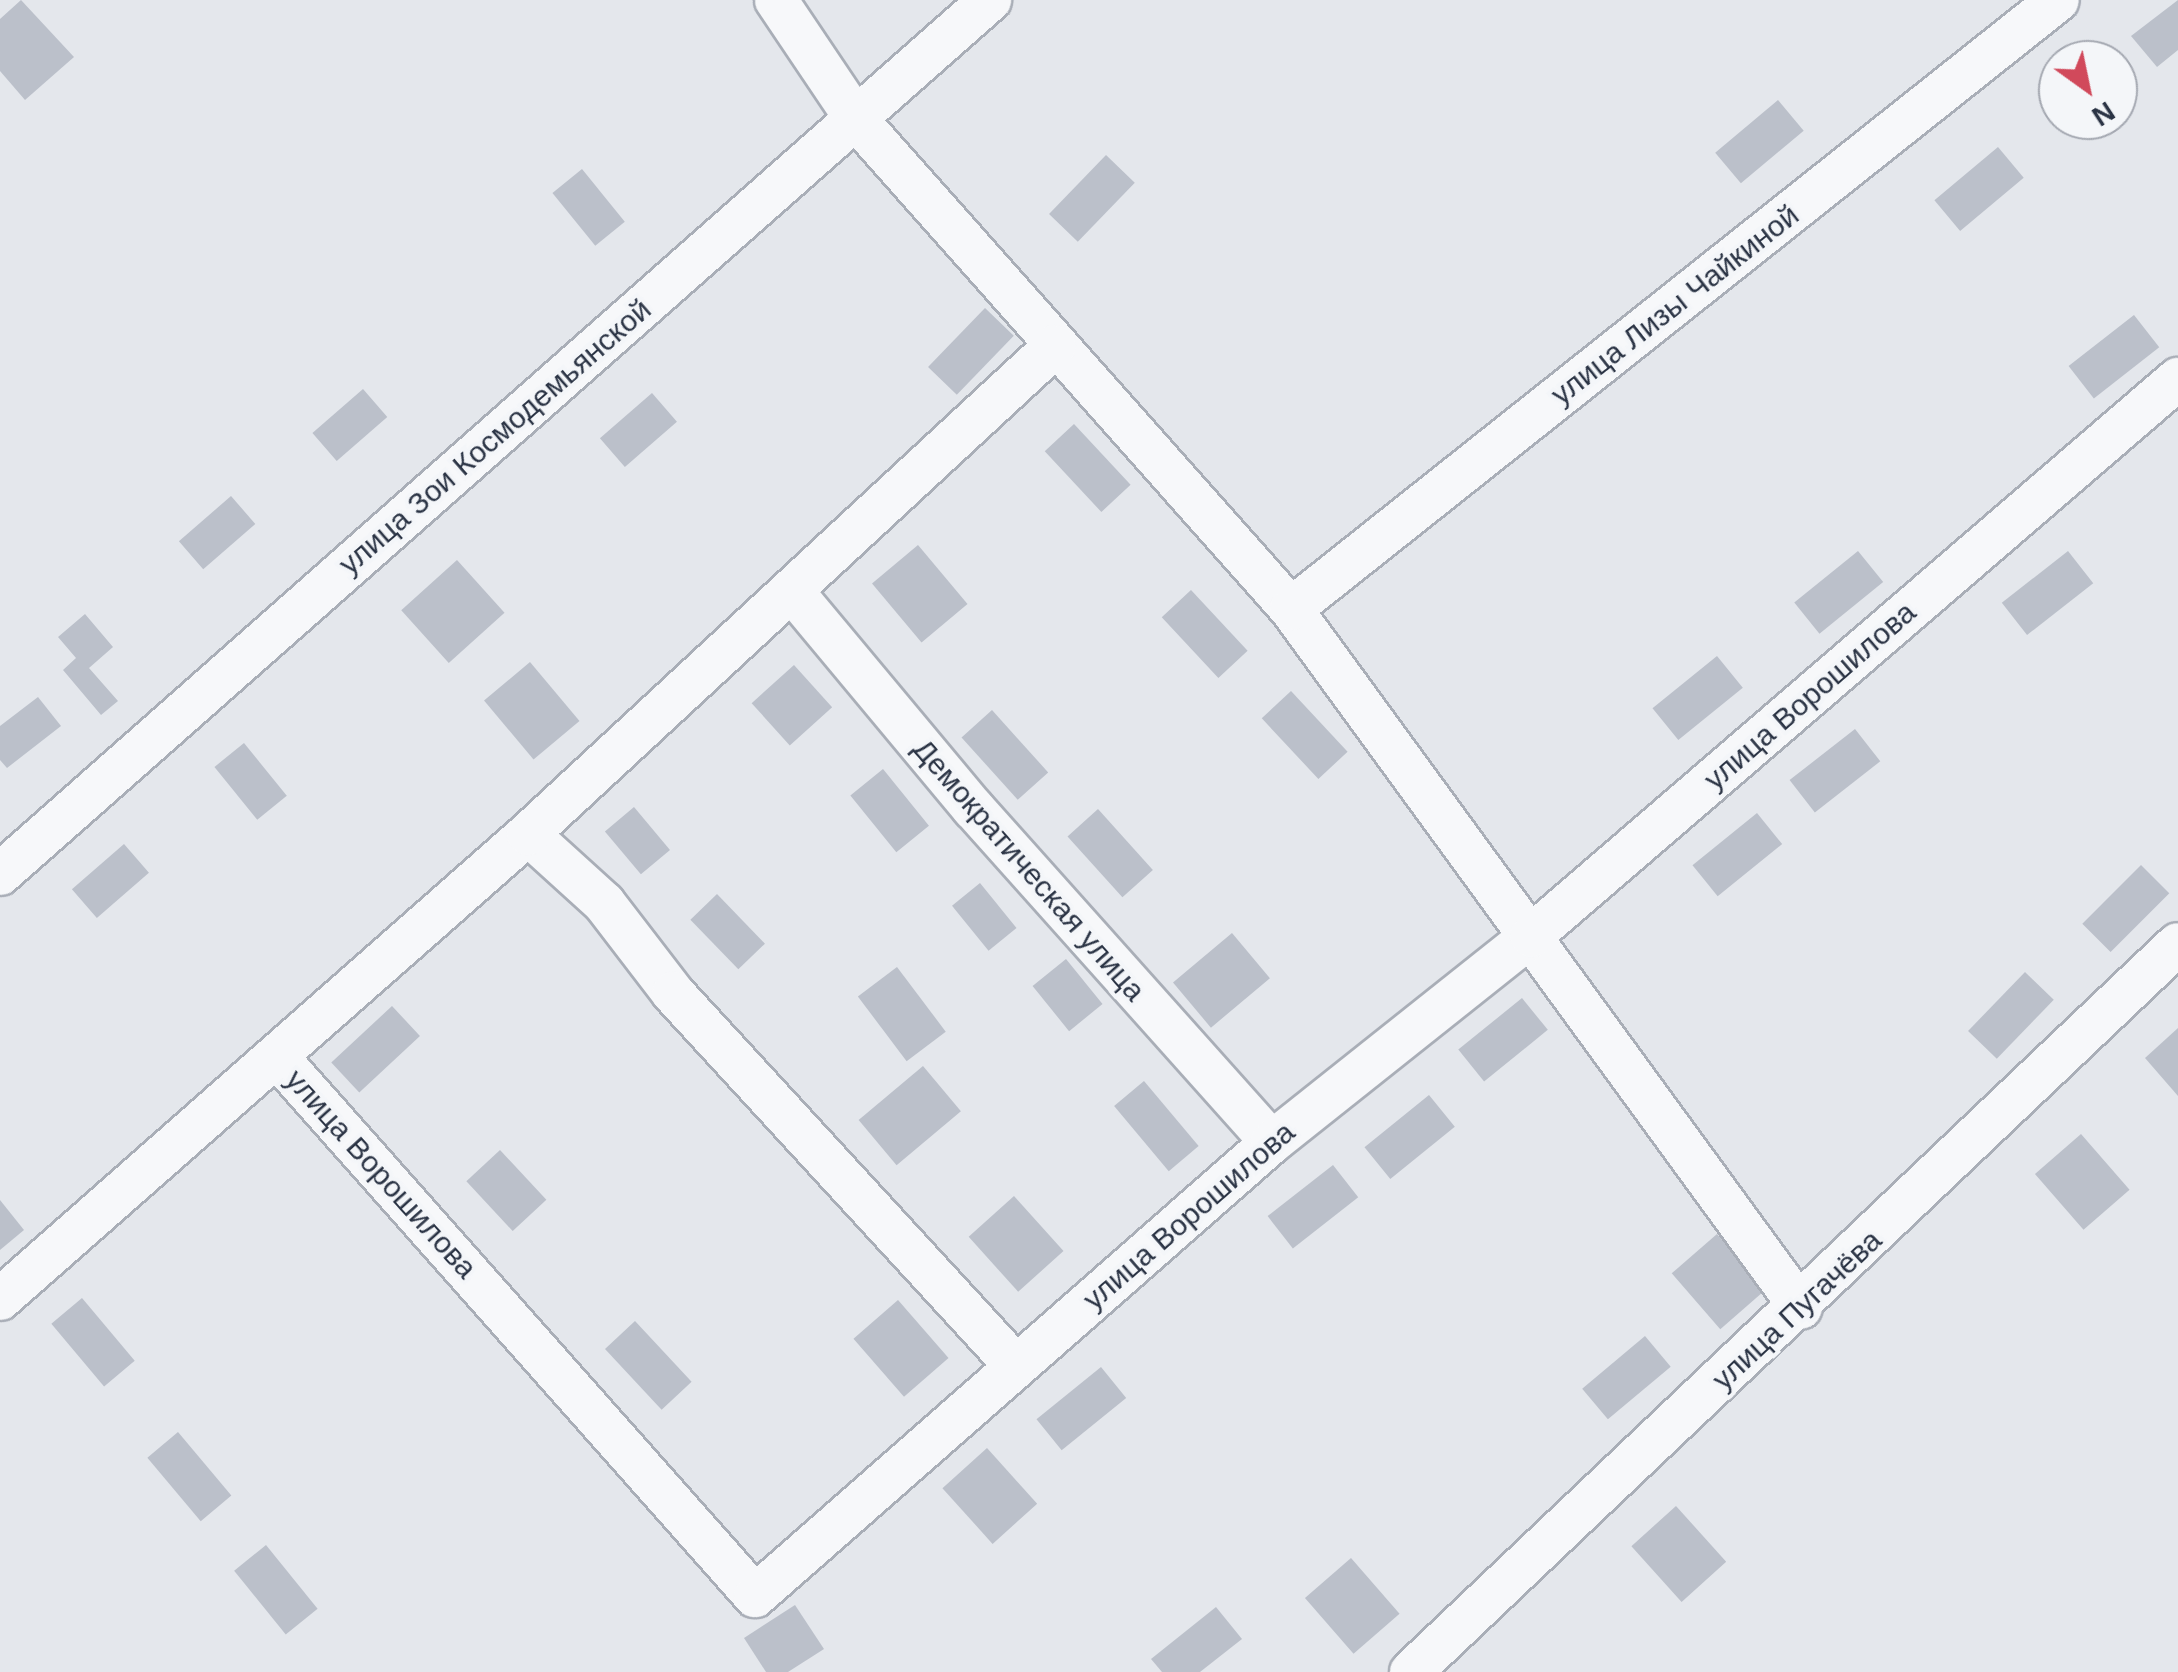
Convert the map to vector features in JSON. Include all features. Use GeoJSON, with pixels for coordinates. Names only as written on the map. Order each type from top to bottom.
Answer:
{"type":"FeatureCollection","features":[{"type":"Feature","properties":{"kind":"street"},"geometry":{"type":"LineString","coordinates":[[776,0],[856,119],[1291,609],[1801,1308]]}},
{"type":"Feature","properties":{"kind":"street","name":"улица Зои Космодемьянской"},"geometry":{"type":"LineString","coordinates":[[0,874],[990,0]]}},
{"type":"Feature","properties":{"kind":"street","name":"улица Лизы Чайкиной"},"geometry":{"type":"LineString","coordinates":[[1291,609],[2058,0]]}},
{"type":"Feature","properties":{"kind":"street"},"geometry":{"type":"LineString","coordinates":[[0,1300],[528,834],[1055,346]]}},
{"type":"Feature","properties":{"kind":"street","name":"улица Ворошилова"},"geometry":{"type":"LineString","coordinates":[[278,1058],[755,1596],[1272,1142],[1531,936],[2178,379]]}},
{"type":"Feature","properties":{"kind":"street","name":"Демократическая улица"},"geometry":{"type":"LineString","coordinates":[[792,591],[972,808],[1272,1142]]}},
{"type":"Feature","properties":{"kind":"street"},"geometry":{"type":"LineString","coordinates":[[528,834],[604,903],[673,993],[1015,1365]]}},
{"type":"Feature","properties":{"kind":"street","name":"улица Пугачёва"},"geometry":{"type":"LineString","coordinates":[[1411,1672],[1801,1308],[2178,944]]}},
{"type":"Feature","properties":{"kind":"building"},"geometry":{"type":"Polygon","coordinates":[[[21,0],[74,57],[25,100],[0,71],[0,19],[21,0]]]}},
{"type":"Feature","properties":{"kind":"building"},"geometry":{"type":"Polygon","coordinates":[[[2178,0],[2178,50],[2157,67],[2131,36],[2178,0]]]}},
{"type":"Feature","properties":{"kind":"building"},"geometry":{"type":"Polygon","coordinates":[[[1778,100],[1804,131],[1741,183],[1715,153],[1778,100]]]}},
{"type":"Feature","properties":{"kind":"building"},"geometry":{"type":"Polygon","coordinates":[[[1998,147],[2024,178],[1960,231],[1934,200],[1998,147]]]}},
{"type":"Feature","properties":{"kind":"building"},"geometry":{"type":"Polygon","coordinates":[[[1106,155],[1135,183],[1078,242],[1049,214],[1106,155]]]}},
{"type":"Feature","properties":{"kind":"building"},"geometry":{"type":"Polygon","coordinates":[[[582,169],[625,222],[595,246],[552,193],[582,169]]]}},
{"type":"Feature","properties":{"kind":"building"},"geometry":{"type":"Polygon","coordinates":[[[985,308],[1014,336],[957,395],[928,367],[985,308]]]}},
{"type":"Feature","properties":{"kind":"building"},"geometry":{"type":"Polygon","coordinates":[[[2134,315],[2159,347],[2094,398],[2069,366],[2134,315]]]}},
{"type":"Feature","properties":{"kind":"building"},"geometry":{"type":"Polygon","coordinates":[[[363,389],[387,417],[337,461],[312,433],[363,389]]]}},
{"type":"Feature","properties":{"kind":"building"},"geometry":{"type":"Polygon","coordinates":[[[652,393],[677,422],[625,467],[600,438],[652,393]]]}},
{"type":"Feature","properties":{"kind":"building"},"geometry":{"type":"Polygon","coordinates":[[[1074,424],[1131,485],[1101,512],[1045,451],[1074,424]]]}},
{"type":"Feature","properties":{"kind":"building"},"geometry":{"type":"Polygon","coordinates":[[[231,496],[255,524],[203,569],[179,541],[231,496]]]}},
{"type":"Feature","properties":{"kind":"building"},"geometry":{"type":"Polygon","coordinates":[[[918,545],[967,604],[922,643],[872,584],[918,545]]]}},
{"type":"Feature","properties":{"kind":"building"},"geometry":{"type":"Polygon","coordinates":[[[1858,551],[1883,582],[1819,634],[1794,603],[1858,551]]]}},
{"type":"Feature","properties":{"kind":"building"},"geometry":{"type":"Polygon","coordinates":[[[2068,551],[2093,583],[2027,635],[2002,603],[2068,551]]]}},
{"type":"Feature","properties":{"kind":"building"},"geometry":{"type":"Polygon","coordinates":[[[457,560],[505,613],[449,663],[401,610],[457,560]]]}},
{"type":"Feature","properties":{"kind":"building"},"geometry":{"type":"Polygon","coordinates":[[[1191,590],[1248,651],[1218,678],[1162,617],[1191,590]]]}},
{"type":"Feature","properties":{"kind":"building"},"geometry":{"type":"Polygon","coordinates":[[[85,614],[113,647],[89,668],[118,701],[101,715],[63,670],[76,658],[58,637],[85,614]]]}},
{"type":"Feature","properties":{"kind":"building"},"geometry":{"type":"Polygon","coordinates":[[[1717,656],[1743,688],[1678,740],[1652,708],[1717,656]]]}},
{"type":"Feature","properties":{"kind":"building"},"geometry":{"type":"Polygon","coordinates":[[[530,662],[579,721],[534,760],[484,701],[530,662]]]}},
{"type":"Feature","properties":{"kind":"building"},"geometry":{"type":"Polygon","coordinates":[[[794,665],[832,707],[790,745],[752,703],[794,665]]]}},
{"type":"Feature","properties":{"kind":"building"},"geometry":{"type":"Polygon","coordinates":[[[1291,691],[1348,752],[1318,779],[1262,718],[1291,691]]]}},
{"type":"Feature","properties":{"kind":"building"},"geometry":{"type":"Polygon","coordinates":[[[38,697],[61,726],[7,768],[0,760],[0,726],[38,697]]]}},
{"type":"Feature","properties":{"kind":"building"},"geometry":{"type":"Polygon","coordinates":[[[992,710],[1048,772],[1018,800],[962,737],[992,710]]]}},
{"type":"Feature","properties":{"kind":"building"},"geometry":{"type":"Polygon","coordinates":[[[1855,729],[1880,761],[1815,812],[1790,780],[1855,729]]]}},
{"type":"Feature","properties":{"kind":"building"},"geometry":{"type":"Polygon","coordinates":[[[244,743],[287,796],[257,820],[214,767],[244,743]]]}},
{"type":"Feature","properties":{"kind":"building"},"geometry":{"type":"Polygon","coordinates":[[[883,769],[929,826],[896,852],[850,795],[883,769]]]}},
{"type":"Feature","properties":{"kind":"building"},"geometry":{"type":"Polygon","coordinates":[[[634,807],[670,850],[641,874],[605,831],[634,807]]]}},
{"type":"Feature","properties":{"kind":"building"},"geometry":{"type":"Polygon","coordinates":[[[1098,809],[1153,870],[1122,897],[1068,836],[1098,809]]]}},
{"type":"Feature","properties":{"kind":"building"},"geometry":{"type":"Polygon","coordinates":[[[1757,813],[1782,844],[1718,896],[1692,865],[1757,813]]]}},
{"type":"Feature","properties":{"kind":"building"},"geometry":{"type":"Polygon","coordinates":[[[124,844],[149,873],[97,918],[72,889],[124,844]]]}},
{"type":"Feature","properties":{"kind":"building"},"geometry":{"type":"Polygon","coordinates":[[[2141,865],[2169,893],[2111,952],[2082,924],[2141,865]]]}},
{"type":"Feature","properties":{"kind":"building"},"geometry":{"type":"Polygon","coordinates":[[[980,883],[1017,928],[989,951],[952,906],[980,883]]]}},
{"type":"Feature","properties":{"kind":"building"},"geometry":{"type":"Polygon","coordinates":[[[717,894],[765,944],[738,969],[690,920],[717,894]]]}},
{"type":"Feature","properties":{"kind":"building"},"geometry":{"type":"Polygon","coordinates":[[[1232,933],[1270,978],[1211,1028],[1173,982],[1232,933]]]}},
{"type":"Feature","properties":{"kind":"building"},"geometry":{"type":"Polygon","coordinates":[[[1066,959],[1103,1004],[1069,1031],[1033,986],[1066,959]]]}},
{"type":"Feature","properties":{"kind":"building"},"geometry":{"type":"Polygon","coordinates":[[[897,967],[946,1032],[907,1061],[858,996],[897,967]]]}},
{"type":"Feature","properties":{"kind":"building"},"geometry":{"type":"Polygon","coordinates":[[[2025,972],[2054,1000],[1997,1059],[1968,1031],[2025,972]]]}},
{"type":"Feature","properties":{"kind":"building"},"geometry":{"type":"Polygon","coordinates":[[[1522,998],[1548,1030],[1484,1081],[1458,1050],[1522,998]]]}},
{"type":"Feature","properties":{"kind":"building"},"geometry":{"type":"Polygon","coordinates":[[[392,1006],[420,1036],[359,1093],[331,1063],[392,1006]]]}},
{"type":"Feature","properties":{"kind":"building"},"geometry":{"type":"Polygon","coordinates":[[[2178,1028],[2178,1096],[2145,1058],[2178,1028]]]}},
{"type":"Feature","properties":{"kind":"building"},"geometry":{"type":"Polygon","coordinates":[[[923,1066],[961,1111],[897,1165],[859,1120],[923,1066]]]}},
{"type":"Feature","properties":{"kind":"building"},"geometry":{"type":"Polygon","coordinates":[[[1144,1081],[1199,1146],[1169,1171],[1114,1106],[1144,1081]]]}},
{"type":"Feature","properties":{"kind":"building"},"geometry":{"type":"Polygon","coordinates":[[[1429,1095],[1455,1127],[1390,1179],[1364,1147],[1429,1095]]]}},
{"type":"Feature","properties":{"kind":"building"},"geometry":{"type":"Polygon","coordinates":[[[2081,1134],[2130,1190],[2084,1230],[2035,1174],[2081,1134]]]}},
{"type":"Feature","properties":{"kind":"building"},"geometry":{"type":"Polygon","coordinates":[[[500,1150],[546,1200],[513,1231],[466,1181],[500,1150]]]}},
{"type":"Feature","properties":{"kind":"building"},"geometry":{"type":"Polygon","coordinates":[[[1333,1165],[1358,1197],[1293,1248],[1268,1216],[1333,1165]]]}},
{"type":"Feature","properties":{"kind":"building"},"geometry":{"type":"Polygon","coordinates":[[[1014,1196],[1064,1251],[1018,1292],[969,1237],[1014,1196]]]}},
{"type":"Feature","properties":{"kind":"building"},"geometry":{"type":"Polygon","coordinates":[[[0,1200],[24,1230],[0,1250],[0,1200]]]}},
{"type":"Feature","properties":{"kind":"building"},"geometry":{"type":"Polygon","coordinates":[[[1717,1234],[1766,1290],[1720,1329],[1672,1273],[1717,1234]]]}},
{"type":"Feature","properties":{"kind":"building"},"geometry":{"type":"Polygon","coordinates":[[[82,1298],[135,1361],[104,1387],[51,1324],[82,1298]]]}},
{"type":"Feature","properties":{"kind":"building"},"geometry":{"type":"Polygon","coordinates":[[[898,1300],[949,1358],[904,1397],[853,1339],[898,1300]]]}},
{"type":"Feature","properties":{"kind":"building"},"geometry":{"type":"Polygon","coordinates":[[[635,1321],[692,1382],[662,1410],[605,1349],[635,1321]]]}},
{"type":"Feature","properties":{"kind":"building"},"geometry":{"type":"Polygon","coordinates":[[[1645,1336],[1671,1367],[1608,1419],[1582,1389],[1645,1336]]]}},
{"type":"Feature","properties":{"kind":"building"},"geometry":{"type":"Polygon","coordinates":[[[1101,1367],[1126,1398],[1062,1450],[1036,1419],[1101,1367]]]}},
{"type":"Feature","properties":{"kind":"building"},"geometry":{"type":"Polygon","coordinates":[[[178,1432],[231,1496],[201,1521],[147,1458],[178,1432]]]}},
{"type":"Feature","properties":{"kind":"building"},"geometry":{"type":"Polygon","coordinates":[[[987,1448],[1037,1504],[993,1544],[942,1488],[987,1448]]]}},
{"type":"Feature","properties":{"kind":"building"},"geometry":{"type":"Polygon","coordinates":[[[1676,1506],[1726,1562],[1682,1602],[1631,1546],[1676,1506]]]}},
{"type":"Feature","properties":{"kind":"building"},"geometry":{"type":"Polygon","coordinates":[[[266,1545],[318,1609],[286,1635],[234,1571],[266,1545]]]}},
{"type":"Feature","properties":{"kind":"building"},"geometry":{"type":"Polygon","coordinates":[[[1351,1558],[1400,1614],[1354,1654],[1305,1598],[1351,1558]]]}},
{"type":"Feature","properties":{"kind":"building"},"geometry":{"type":"Polygon","coordinates":[[[795,1605],[824,1649],[788,1672],[766,1672],[744,1638],[795,1605]]]}},
{"type":"Feature","properties":{"kind":"building"},"geometry":{"type":"Polygon","coordinates":[[[1216,1607],[1242,1639],[1200,1672],[1162,1672],[1151,1659],[1216,1607]]]}}]}
